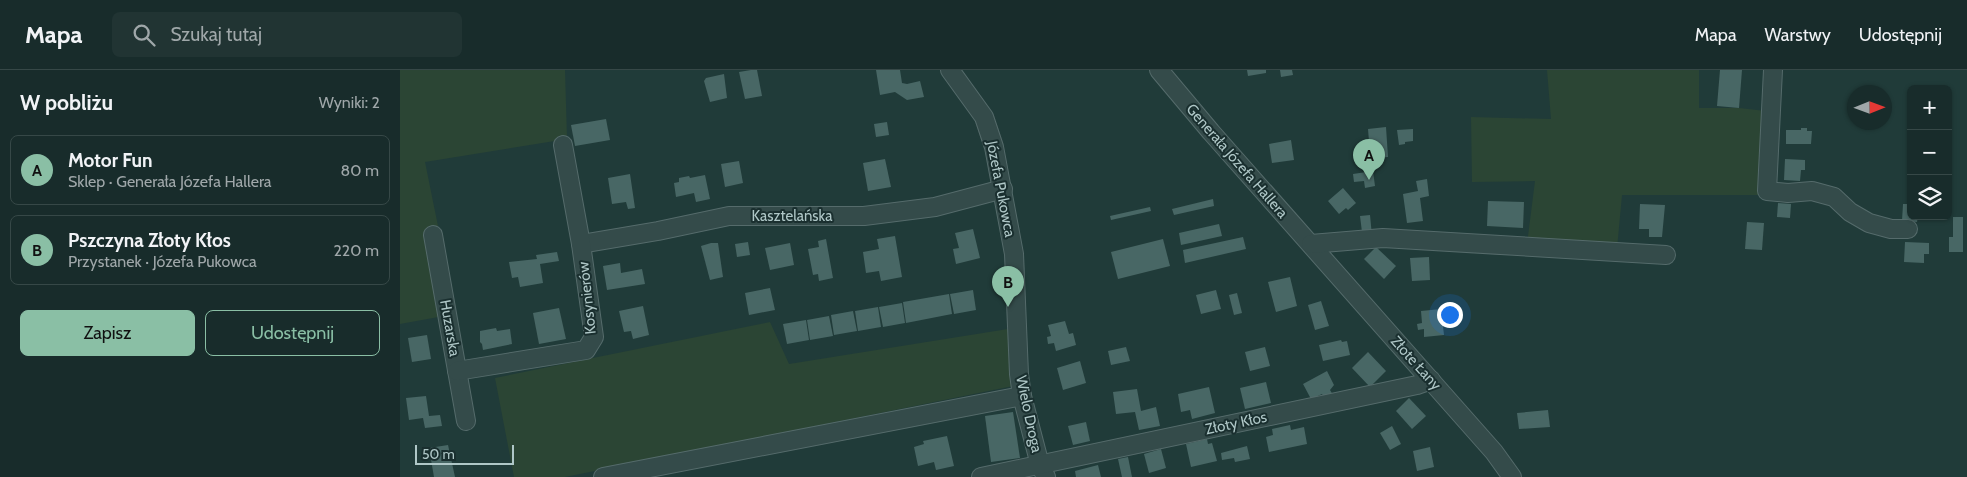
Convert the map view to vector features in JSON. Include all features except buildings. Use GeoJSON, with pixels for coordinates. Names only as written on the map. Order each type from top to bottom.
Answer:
{"type":"FeatureCollection","features":[{"type":"Feature","properties":{"kind":"street","name":"Józefa Pukowca"},"geometry":{"type":"LineString","coordinates":[[950,70],[984,117],[994,147],[1014,254],[1016,320]]}},
{"type":"Feature","properties":{"kind":"street","name":"Generała Józefa Hallera"},"geometry":{"type":"LineString","coordinates":[[1159,70],[1211,132],[1314,247]]}},
{"type":"Feature","properties":{"kind":"street"},"geometry":{"type":"LineString","coordinates":[[1773,70],[1767,191],[1788,193],[1812,191],[1827,195],[1834,197],[1850,212],[1869,223],[1891,229],[1908,229]]}},
{"type":"Feature","properties":{"kind":"street","name":"Kosynierów"},"geometry":{"type":"LineString","coordinates":[[457,371],[586,350],[594,337],[563,145]]}},
{"type":"Feature","properties":{"kind":"street","name":"Kasztelańska"},"geometry":{"type":"LineString","coordinates":[[580,244],[658,232],[729,216],[864,216],[935,207],[1002,189]]}},
{"type":"Feature","properties":{"kind":"street","name":"Huzarska"},"geometry":{"type":"LineString","coordinates":[[433,235],[466,421]]}},
{"type":"Feature","properties":{"kind":"street"},"geometry":{"type":"LineString","coordinates":[[1314,247],[1383,238],[1666,256]]}},
{"type":"Feature","properties":{"kind":"street","name":"Złote Łany"},"geometry":{"type":"LineString","coordinates":[[1314,247],[1494,452],[1512,477]]}},
{"type":"Feature","properties":{"kind":"street","name":"Wielo Droga"},"geometry":{"type":"LineString","coordinates":[[1016,320],[1022,396],[1043,471]]}},
{"type":"Feature","properties":{"kind":"street","name":"Złoty Kłos"},"geometry":{"type":"LineString","coordinates":[[981,477],[1043,471],[1417,385],[1431,380]]}},
{"type":"Feature","properties":{"kind":"street"},"geometry":{"type":"LineString","coordinates":[[603,477],[1022,396]]}},
{"type":"Feature","properties":{"kind":"green space"},"geometry":{"type":"Polygon","coordinates":[[[400,70],[565,70],[567,139],[425,162],[438,226],[428,229],[444,316],[400,324],[400,70]]]}},
{"type":"Feature","properties":{"kind":"green space"},"geometry":{"type":"Polygon","coordinates":[[[1547,70],[1699,70],[1699,108],[1739,108],[1766,111],[1763,195],[1622,195],[1617,249],[1527,244],[1535,181],[1472,182],[1471,117],[1551,119],[1547,70]]]}},
{"type":"Feature","properties":{"kind":"green space"},"geometry":{"type":"Polygon","coordinates":[[[770,322],[789,364],[1008,329],[1013,386],[565,477],[514,477],[495,378],[770,322]]]}},
{"type":"Feature","properties":{"kind":"place","name":"Motor Fun"},"geometry":{"type":"Point","coordinates":[1369,180]}},
{"type":"Feature","properties":{"kind":"place","name":"Pszczyna Złoty Kłos"},"geometry":{"type":"Point","coordinates":[1008,307]}}]}
